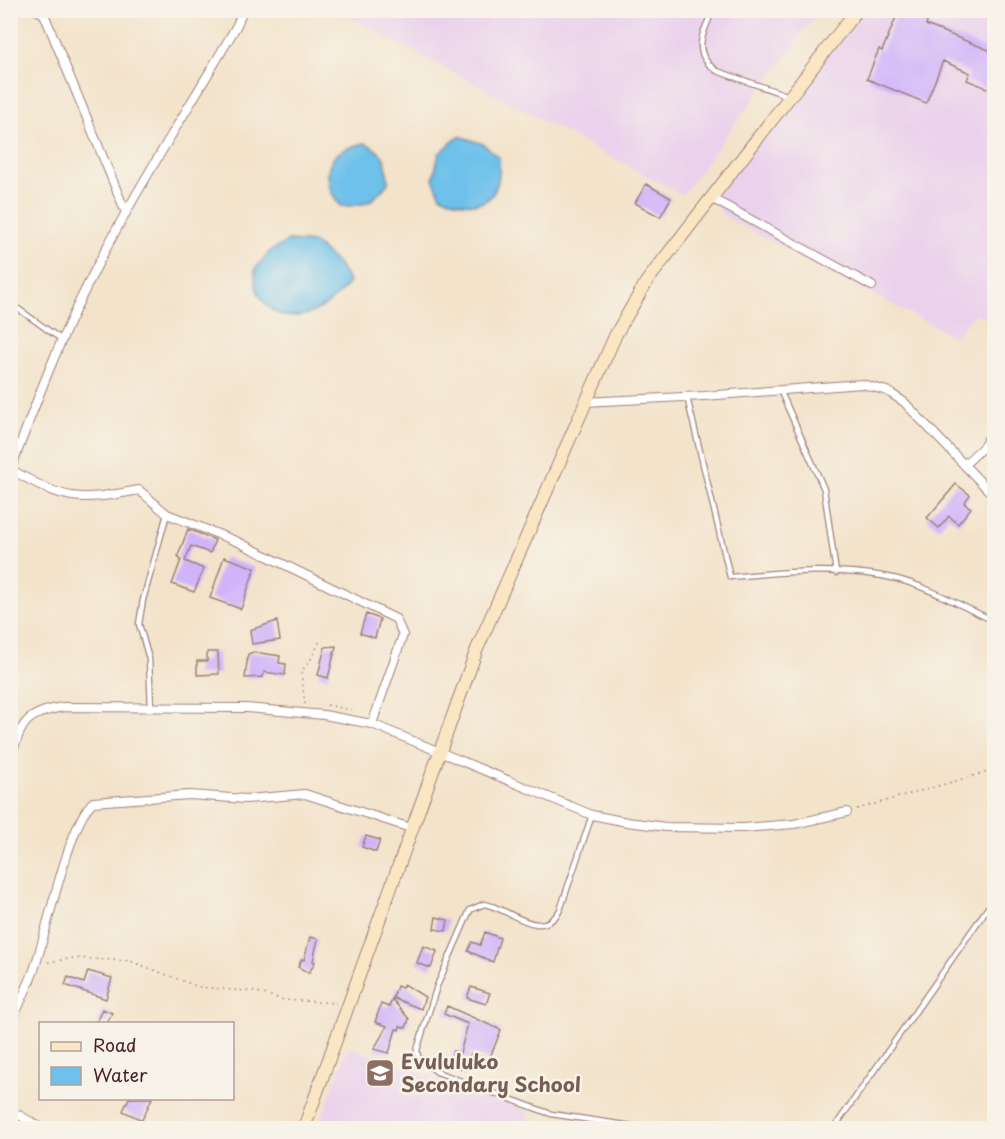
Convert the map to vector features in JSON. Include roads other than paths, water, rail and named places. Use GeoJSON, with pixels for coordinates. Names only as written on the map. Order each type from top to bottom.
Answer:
{"type":"FeatureCollection","features":[{"type":"Feature","properties":{"kind":"main road"},"geometry":{"type":"LineString","coordinates":[[304,1128],[442,752],[477,649],[584,402],[616,334],[638,296],[684,232],[713,199],[857,10]]}},
{"type":"Feature","properties":{"kind":"street"},"geometry":{"type":"LineString","coordinates":[[243,10],[237,26],[126,213],[86,287],[62,340],[11,470],[55,493],[73,498],[87,499],[139,490],[167,514],[238,542],[396,619],[402,635],[372,724]]}},
{"type":"Feature","properties":{"kind":"street"},"geometry":{"type":"LineString","coordinates":[[44,12],[126,213]]}},
{"type":"Feature","properties":{"kind":"street"},"geometry":{"type":"LineString","coordinates":[[713,199],[872,286]]}},
{"type":"Feature","properties":{"kind":"street"},"geometry":{"type":"LineString","coordinates":[[584,402],[862,384],[887,391],[904,402],[994,496]]}},
{"type":"Feature","properties":{"kind":"street"},"geometry":{"type":"LineString","coordinates":[[964,465],[984,446],[994,429]]}},
{"type":"Feature","properties":{"kind":"street"},"geometry":{"type":"LineString","coordinates":[[10,760],[23,725],[38,711],[63,707],[247,708],[324,716],[372,724],[592,815],[666,827],[744,828],[795,824],[847,812]]}},
{"type":"Feature","properties":{"kind":"street"},"geometry":{"type":"LineString","coordinates":[[11,1024],[35,965],[53,901],[81,817],[93,802],[189,795],[246,800],[305,794],[414,829]]}},
{"type":"Feature","properties":{"kind":"street"},"geometry":{"type":"LineString","coordinates":[[10,1110],[42,1128]]}},
{"type":"Feature","properties":{"kind":"lane"},"geometry":{"type":"LineString","coordinates":[[713,10],[701,42],[701,54],[707,64],[717,71],[791,96]]}},
{"type":"Feature","properties":{"kind":"lane"},"geometry":{"type":"LineString","coordinates":[[10,303],[62,340]]}},
{"type":"Feature","properties":{"kind":"lane"},"geometry":{"type":"LineString","coordinates":[[780,390],[824,489],[836,573]]}},
{"type":"Feature","properties":{"kind":"lane"},"geometry":{"type":"LineString","coordinates":[[687,397],[730,577],[836,573],[898,580],[994,621]]}},
{"type":"Feature","properties":{"kind":"lane"},"geometry":{"type":"LineString","coordinates":[[151,708],[148,659],[139,624],[143,600],[167,514]]}},
{"type":"Feature","properties":{"kind":"lane"},"geometry":{"type":"LineString","coordinates":[[592,815],[560,910],[551,921],[536,925],[484,904],[470,910],[436,986],[417,1050],[418,1057],[438,1071],[551,1114],[646,1128]]}},
{"type":"Feature","properties":{"kind":"lane"},"geometry":{"type":"LineString","coordinates":[[834,1128],[994,899]]}},
{"type":"Feature","properties":{"kind":"water"},"geometry":{"type":"Polygon","coordinates":[[[459,136],[483,144],[499,158],[497,185],[493,194],[478,203],[467,204],[441,196],[433,179],[439,154],[459,136]]]}},
{"type":"Feature","properties":{"kind":"water"},"geometry":{"type":"Polygon","coordinates":[[[365,143],[384,158],[388,183],[368,202],[341,206],[332,193],[328,178],[331,163],[341,151],[365,143]]]}},
{"type":"Feature","properties":{"kind":"water"},"geometry":{"type":"Polygon","coordinates":[[[289,241],[315,243],[338,264],[349,282],[329,303],[304,315],[290,317],[278,314],[267,306],[257,290],[255,275],[255,269],[270,251],[289,241]]]}},
{"type":"Feature","properties":{"kind":"place","name":"Evululuko Secondary School"},"geometry":{"type":"Point","coordinates":[380,1073]}}]}
